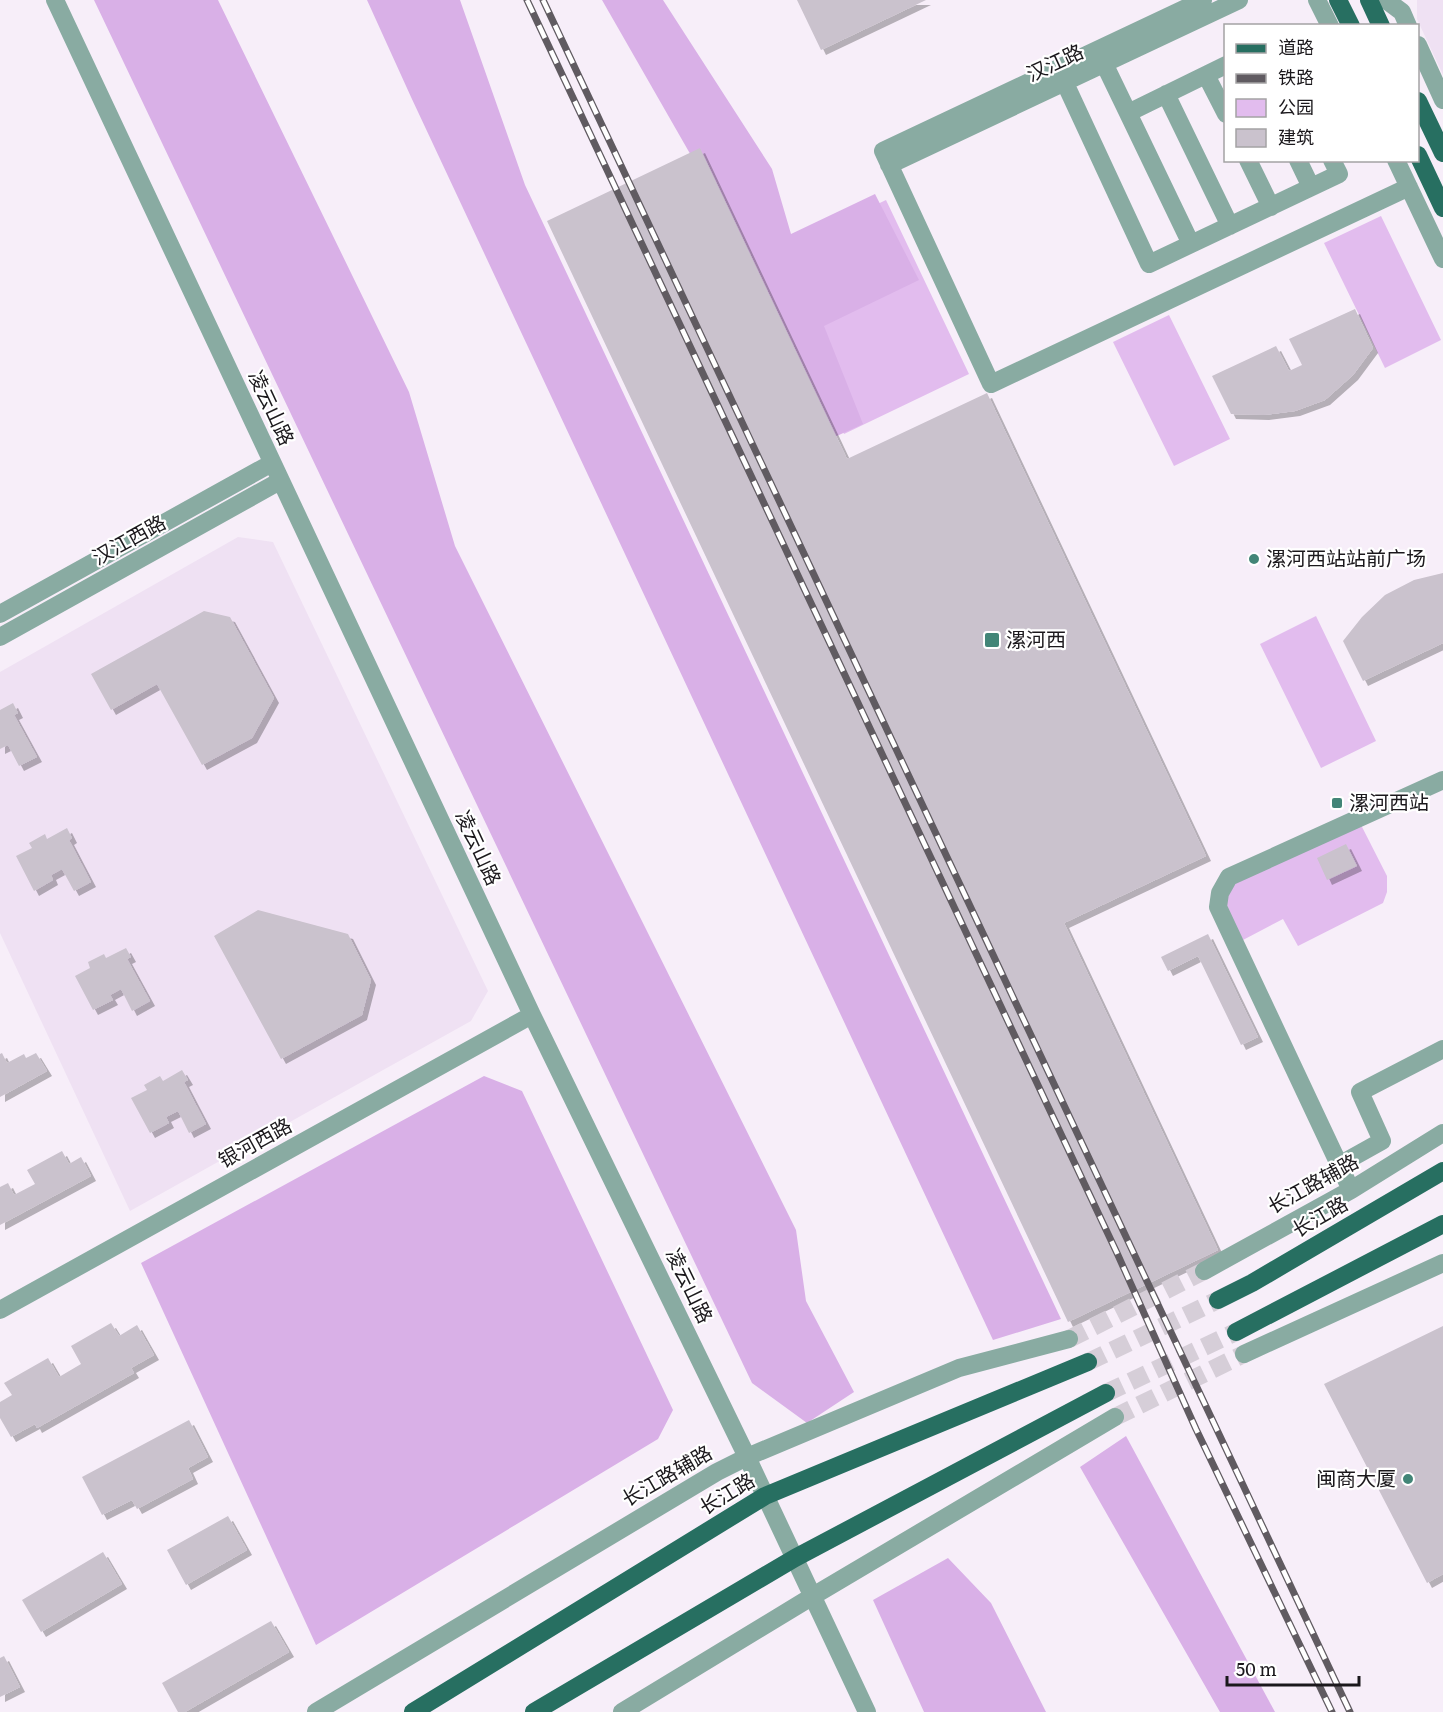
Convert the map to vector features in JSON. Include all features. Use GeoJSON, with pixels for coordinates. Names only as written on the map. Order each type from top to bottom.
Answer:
{"type":"FeatureCollection","features":[{"type":"Feature","properties":{"kind":"main road"},"geometry":{"type":"LineString","coordinates":[[1338,0],[1350,24]]}},
{"type":"Feature","properties":{"kind":"main road"},"geometry":{"type":"LineString","coordinates":[[1369,0],[1380,24]]}},
{"type":"Feature","properties":{"kind":"main road"},"geometry":{"type":"LineString","coordinates":[[1419,103],[1443,153]]}},
{"type":"Feature","properties":{"kind":"main road"},"geometry":{"type":"LineString","coordinates":[[1419,157],[1443,208]]}},
{"type":"Feature","properties":{"kind":"main road","name":"长江路"},"geometry":{"type":"LineString","coordinates":[[1218,1300],[1252,1283],[1443,1171]]}},
{"type":"Feature","properties":{"kind":"main road"},"geometry":{"type":"LineString","coordinates":[[1236,1332],[1443,1224]]}},
{"type":"Feature","properties":{"kind":"main road","name":"长江路"},"geometry":{"type":"LineString","coordinates":[[413,1712],[765,1496],[1088,1362]]}},
{"type":"Feature","properties":{"kind":"main road"},"geometry":{"type":"LineString","coordinates":[[534,1712],[795,1558],[1106,1393]]}},
{"type":"Feature","properties":{"kind":"street","name":"凌云山路"},"geometry":{"type":"LineString","coordinates":[[55,0],[532,1015],[747,1457],[867,1712]]}},
{"type":"Feature","properties":{"kind":"street","name":"汉江路"},"geometry":{"type":"LineString","coordinates":[[1203,0],[1101,57],[886,158],[991,384],[1409,187]]}},
{"type":"Feature","properties":{"kind":"street","name":"汉江路"},"geometry":{"type":"LineString","coordinates":[[1101,57],[1239,0]]}},
{"type":"Feature","properties":{"kind":"street"},"geometry":{"type":"LineString","coordinates":[[1317,0],[1329,24]]}},
{"type":"Feature","properties":{"kind":"street"},"geometry":{"type":"LineString","coordinates":[[1386,0],[1404,12]]}},
{"type":"Feature","properties":{"kind":"street"},"geometry":{"type":"LineString","coordinates":[[1419,47],[1443,100]]}},
{"type":"Feature","properties":{"kind":"street"},"geometry":{"type":"LineString","coordinates":[[1101,57],[1191,244]]}},
{"type":"Feature","properties":{"kind":"street"},"geometry":{"type":"LineString","coordinates":[[1128,113],[1224,66]]}},
{"type":"Feature","properties":{"kind":"street"},"geometry":{"type":"LineString","coordinates":[[1206,75],[1224,110]]}},
{"type":"Feature","properties":{"kind":"street"},"geometry":{"type":"LineString","coordinates":[[1062,76],[1149,264],[1339,174],[1333,162]]}},
{"type":"Feature","properties":{"kind":"street"},"geometry":{"type":"LineString","coordinates":[[1166,94],[1230,226]]}},
{"type":"Feature","properties":{"kind":"street"},"geometry":{"type":"LineString","coordinates":[[1249,162],[1271,207]]}},
{"type":"Feature","properties":{"kind":"street"},"geometry":{"type":"LineString","coordinates":[[1299,162],[1311,187]]}},
{"type":"Feature","properties":{"kind":"street"},"geometry":{"type":"LineString","coordinates":[[1397,162],[1443,258]]}},
{"type":"Feature","properties":{"kind":"street","name":"汉江西路"},"geometry":{"type":"LineString","coordinates":[[0,614],[272,463]]}},
{"type":"Feature","properties":{"kind":"street","name":"汉江西路"},"geometry":{"type":"LineString","coordinates":[[0,637],[280,482]]}},
{"type":"Feature","properties":{"kind":"street"},"geometry":{"type":"LineString","coordinates":[[1351,1190],[1218,907],[1220,892],[1229,877],[1443,780]]}},
{"type":"Feature","properties":{"kind":"street","name":"银河西路"},"geometry":{"type":"LineString","coordinates":[[0,1310],[532,1015]]}},
{"type":"Feature","properties":{"kind":"street"},"geometry":{"type":"LineString","coordinates":[[1339,1165],[1382,1141],[1360,1092],[1443,1049]]}},
{"type":"Feature","properties":{"kind":"street","name":"长江路辅路"},"geometry":{"type":"LineString","coordinates":[[1204,1271],[1351,1190],[1443,1133]]}},
{"type":"Feature","properties":{"kind":"street"},"geometry":{"type":"LineString","coordinates":[[1244,1354],[1443,1263]]}},
{"type":"Feature","properties":{"kind":"street","name":"长江路辅路"},"geometry":{"type":"LineString","coordinates":[[316,1712],[717,1472],[747,1457],[959,1368],[1069,1339]]}},
{"type":"Feature","properties":{"kind":"street"},"geometry":{"type":"LineString","coordinates":[[622,1712],[1115,1417]]}},
{"type":"Feature","properties":{"kind":"shaded area"},"geometry":{"type":"Polygon","coordinates":[[[94,0],[218,0],[409,392],[455,546],[796,1230],[806,1301],[854,1392],[807,1423],[752,1383],[94,0]]]}},
{"type":"Feature","properties":{"kind":"shaded area"},"geometry":{"type":"Polygon","coordinates":[[[367,0],[460,0],[525,185],[1061,1319],[993,1340],[367,0]]]}},
{"type":"Feature","properties":{"kind":"shaded area"},"geometry":{"type":"Polygon","coordinates":[[[602,0],[663,0],[772,169],[791,234],[875,194],[919,280],[824,326],[863,424],[828,440],[728,220],[602,0]]]}},
{"type":"Feature","properties":{"kind":"shaded area"},"geometry":{"type":"Polygon","coordinates":[[[1417,0],[1443,0],[1443,75],[1417,19],[1417,0]]]}},
{"type":"Feature","properties":{"kind":"shaded area"},"geometry":{"type":"Polygon","coordinates":[[[238,537],[273,542],[488,991],[471,1021],[130,1211],[0,933],[0,672],[238,537]]]}},
{"type":"Feature","properties":{"kind":"shaded area"},"geometry":{"type":"Polygon","coordinates":[[[484,1076],[522,1091],[673,1410],[658,1439],[316,1645],[141,1263],[484,1076]]]}},
{"type":"Feature","properties":{"kind":"shaded area"},"geometry":{"type":"Polygon","coordinates":[[[1126,1436],[1275,1712],[1220,1712],[1080,1467],[1126,1436]]]}},
{"type":"Feature","properties":{"kind":"shaded area"},"geometry":{"type":"Polygon","coordinates":[[[948,1558],[991,1603],[1046,1712],[924,1712],[873,1600],[948,1558]]]}},
{"type":"Feature","properties":{"kind":"green space"},"geometry":{"type":"Polygon","coordinates":[[[886,200],[969,374],[844,434],[761,260],[886,200]]]}},
{"type":"Feature","properties":{"kind":"green space"},"geometry":{"type":"Polygon","coordinates":[[[1381,216],[1441,340],[1385,368],[1324,243],[1381,216]]]}},
{"type":"Feature","properties":{"kind":"green space"},"geometry":{"type":"Polygon","coordinates":[[[1169,315],[1230,439],[1174,466],[1113,342],[1169,315]]]}},
{"type":"Feature","properties":{"kind":"green space"},"geometry":{"type":"Polygon","coordinates":[[[1316,616],[1376,741],[1321,768],[1260,644],[1316,616]]]}},
{"type":"Feature","properties":{"kind":"green space"},"geometry":{"type":"Polygon","coordinates":[[[1360,823],[1387,876],[1387,892],[1383,903],[1298,946],[1283,919],[1243,940],[1225,906],[1231,884],[1360,823]]]}},
{"type":"Feature","properties":{"kind":"building"},"geometry":{"type":"Polygon","coordinates":[[[797,0],[926,0],[821,50],[797,0]]]}},
{"type":"Feature","properties":{"kind":"building","name":"漯河西"},"geometry":{"type":"Polygon","coordinates":[[[700,148],[847,459],[987,393],[1206,856],[1064,923],[1218,1250],[1068,1322],[547,221],[700,148]]]}},
{"type":"Feature","properties":{"kind":"building"},"geometry":{"type":"Polygon","coordinates":[[[1355,309],[1373,348],[1353,375],[1325,400],[1295,411],[1264,415],[1231,414],[1212,376],[1276,346],[1289,371],[1302,365],[1289,339],[1355,309]]]}},
{"type":"Feature","properties":{"kind":"building"},"geometry":{"type":"Polygon","coordinates":[[[1443,573],[1443,643],[1363,681],[1343,641],[1362,617],[1385,595],[1414,580],[1443,573]]]}},
{"type":"Feature","properties":{"kind":"building"},"geometry":{"type":"Polygon","coordinates":[[[204,611],[230,617],[274,698],[252,738],[202,765],[157,684],[111,710],[91,674],[204,611]]]}},
{"type":"Feature","properties":{"kind":"building"},"geometry":{"type":"Polygon","coordinates":[[[13,703],[18,713],[14,715],[37,757],[19,766],[8,745],[0,749],[0,710],[13,703]]]}},
{"type":"Feature","properties":{"kind":"building"},"geometry":{"type":"Polygon","coordinates":[[[67,828],[72,838],[69,840],[91,882],[74,891],[62,869],[51,875],[53,880],[34,891],[16,856],[32,848],[29,843],[45,834],[47,839],[67,828]]]}},
{"type":"Feature","properties":{"kind":"building"},"geometry":{"type":"Polygon","coordinates":[[[1346,844],[1357,866],[1327,880],[1317,858],[1346,844]]]}},
{"type":"Feature","properties":{"kind":"building"},"geometry":{"type":"Polygon","coordinates":[[[258,910],[348,934],[371,980],[362,1015],[281,1059],[214,936],[258,910]]]}},
{"type":"Feature","properties":{"kind":"building"},"geometry":{"type":"Polygon","coordinates":[[[1208,934],[1258,1037],[1241,1045],[1198,956],[1168,971],[1161,957],[1208,934]]]}},
{"type":"Feature","properties":{"kind":"building"},"geometry":{"type":"Polygon","coordinates":[[[126,948],[131,957],[127,959],[150,1001],[132,1011],[121,989],[110,995],[113,1000],[93,1010],[75,976],[90,968],[88,962],[104,954],[106,958],[126,948]]]}},
{"type":"Feature","properties":{"kind":"building"},"geometry":{"type":"Polygon","coordinates":[[[2,1053],[7,1063],[24,1054],[26,1058],[36,1053],[47,1071],[0,1097],[0,1054],[2,1053]]]}},
{"type":"Feature","properties":{"kind":"building"},"geometry":{"type":"Polygon","coordinates":[[[182,1070],[188,1080],[184,1082],[206,1124],[189,1133],[178,1111],[166,1117],[169,1123],[150,1133],[131,1098],[147,1090],[144,1085],[160,1076],[163,1081],[182,1070]]]}},
{"type":"Feature","properties":{"kind":"building"},"geometry":{"type":"Polygon","coordinates":[[[62,1151],[69,1164],[81,1157],[91,1176],[0,1225],[0,1187],[8,1183],[14,1195],[35,1184],[27,1170],[62,1151]]]}},
{"type":"Feature","properties":{"kind":"building"},"geometry":{"type":"Polygon","coordinates":[[[111,1323],[119,1336],[137,1325],[154,1355],[131,1368],[134,1373],[37,1428],[35,1424],[11,1437],[0,1418],[0,1402],[12,1395],[4,1383],[48,1358],[59,1377],[81,1364],[71,1346],[111,1323]]]}},
{"type":"Feature","properties":{"kind":"building","name":"闽商大厦"},"geometry":{"type":"Polygon","coordinates":[[[1443,1326],[1443,1574],[1427,1583],[1324,1384],[1443,1326]]]}},
{"type":"Feature","properties":{"kind":"building"},"geometry":{"type":"Polygon","coordinates":[[[189,1420],[208,1457],[188,1468],[193,1479],[137,1509],[132,1500],[102,1515],[82,1477],[189,1420]]]}},
{"type":"Feature","properties":{"kind":"building"},"geometry":{"type":"Polygon","coordinates":[[[228,1516],[247,1550],[186,1585],[167,1550],[228,1516]]]}},
{"type":"Feature","properties":{"kind":"building"},"geometry":{"type":"Polygon","coordinates":[[[103,1552],[122,1584],[41,1632],[22,1600],[103,1552]]]}},
{"type":"Feature","properties":{"kind":"building"},"geometry":{"type":"Polygon","coordinates":[[[271,1621],[289,1652],[185,1712],[178,1712],[162,1683],[271,1621]]]}},
{"type":"Feature","properties":{"kind":"building"},"geometry":{"type":"Polygon","coordinates":[[[4,1656],[20,1687],[0,1697],[0,1658],[4,1656]]]}},
{"type":"Feature","properties":{"kind":"tunnel"},"geometry":{"type":"LineString","coordinates":[[1069,1339],[1204,1271]]}},
{"type":"Feature","properties":{"kind":"tunnel"},"geometry":{"type":"LineString","coordinates":[[1088,1362],[1218,1300]]}},
{"type":"Feature","properties":{"kind":"tunnel"},"geometry":{"type":"LineString","coordinates":[[1106,1393],[1236,1332]]}},
{"type":"Feature","properties":{"kind":"tunnel"},"geometry":{"type":"LineString","coordinates":[[1115,1417],[1244,1354]]}},
{"type":"Feature","properties":{"kind":"railway"},"geometry":{"type":"LineString","coordinates":[[527,0],[1117,1253],[1196,1429],[1332,1712]]}},
{"type":"Feature","properties":{"kind":"railway"},"geometry":{"type":"LineString","coordinates":[[543,0],[1350,1712]]}},
{"type":"Feature","properties":{"kind":"place","name":"漯河西站站前广场"},"geometry":{"type":"Point","coordinates":[1254,559]}},
{"type":"Feature","properties":{"kind":"place","name":"漯河西"},"geometry":{"type":"Point","coordinates":[992,640]}},
{"type":"Feature","properties":{"kind":"place","name":"漯河西站"},"geometry":{"type":"Point","coordinates":[1337,803]}},
{"type":"Feature","properties":{"kind":"place","name":"闽商大厦"},"geometry":{"type":"Point","coordinates":[1408,1479]}}]}
